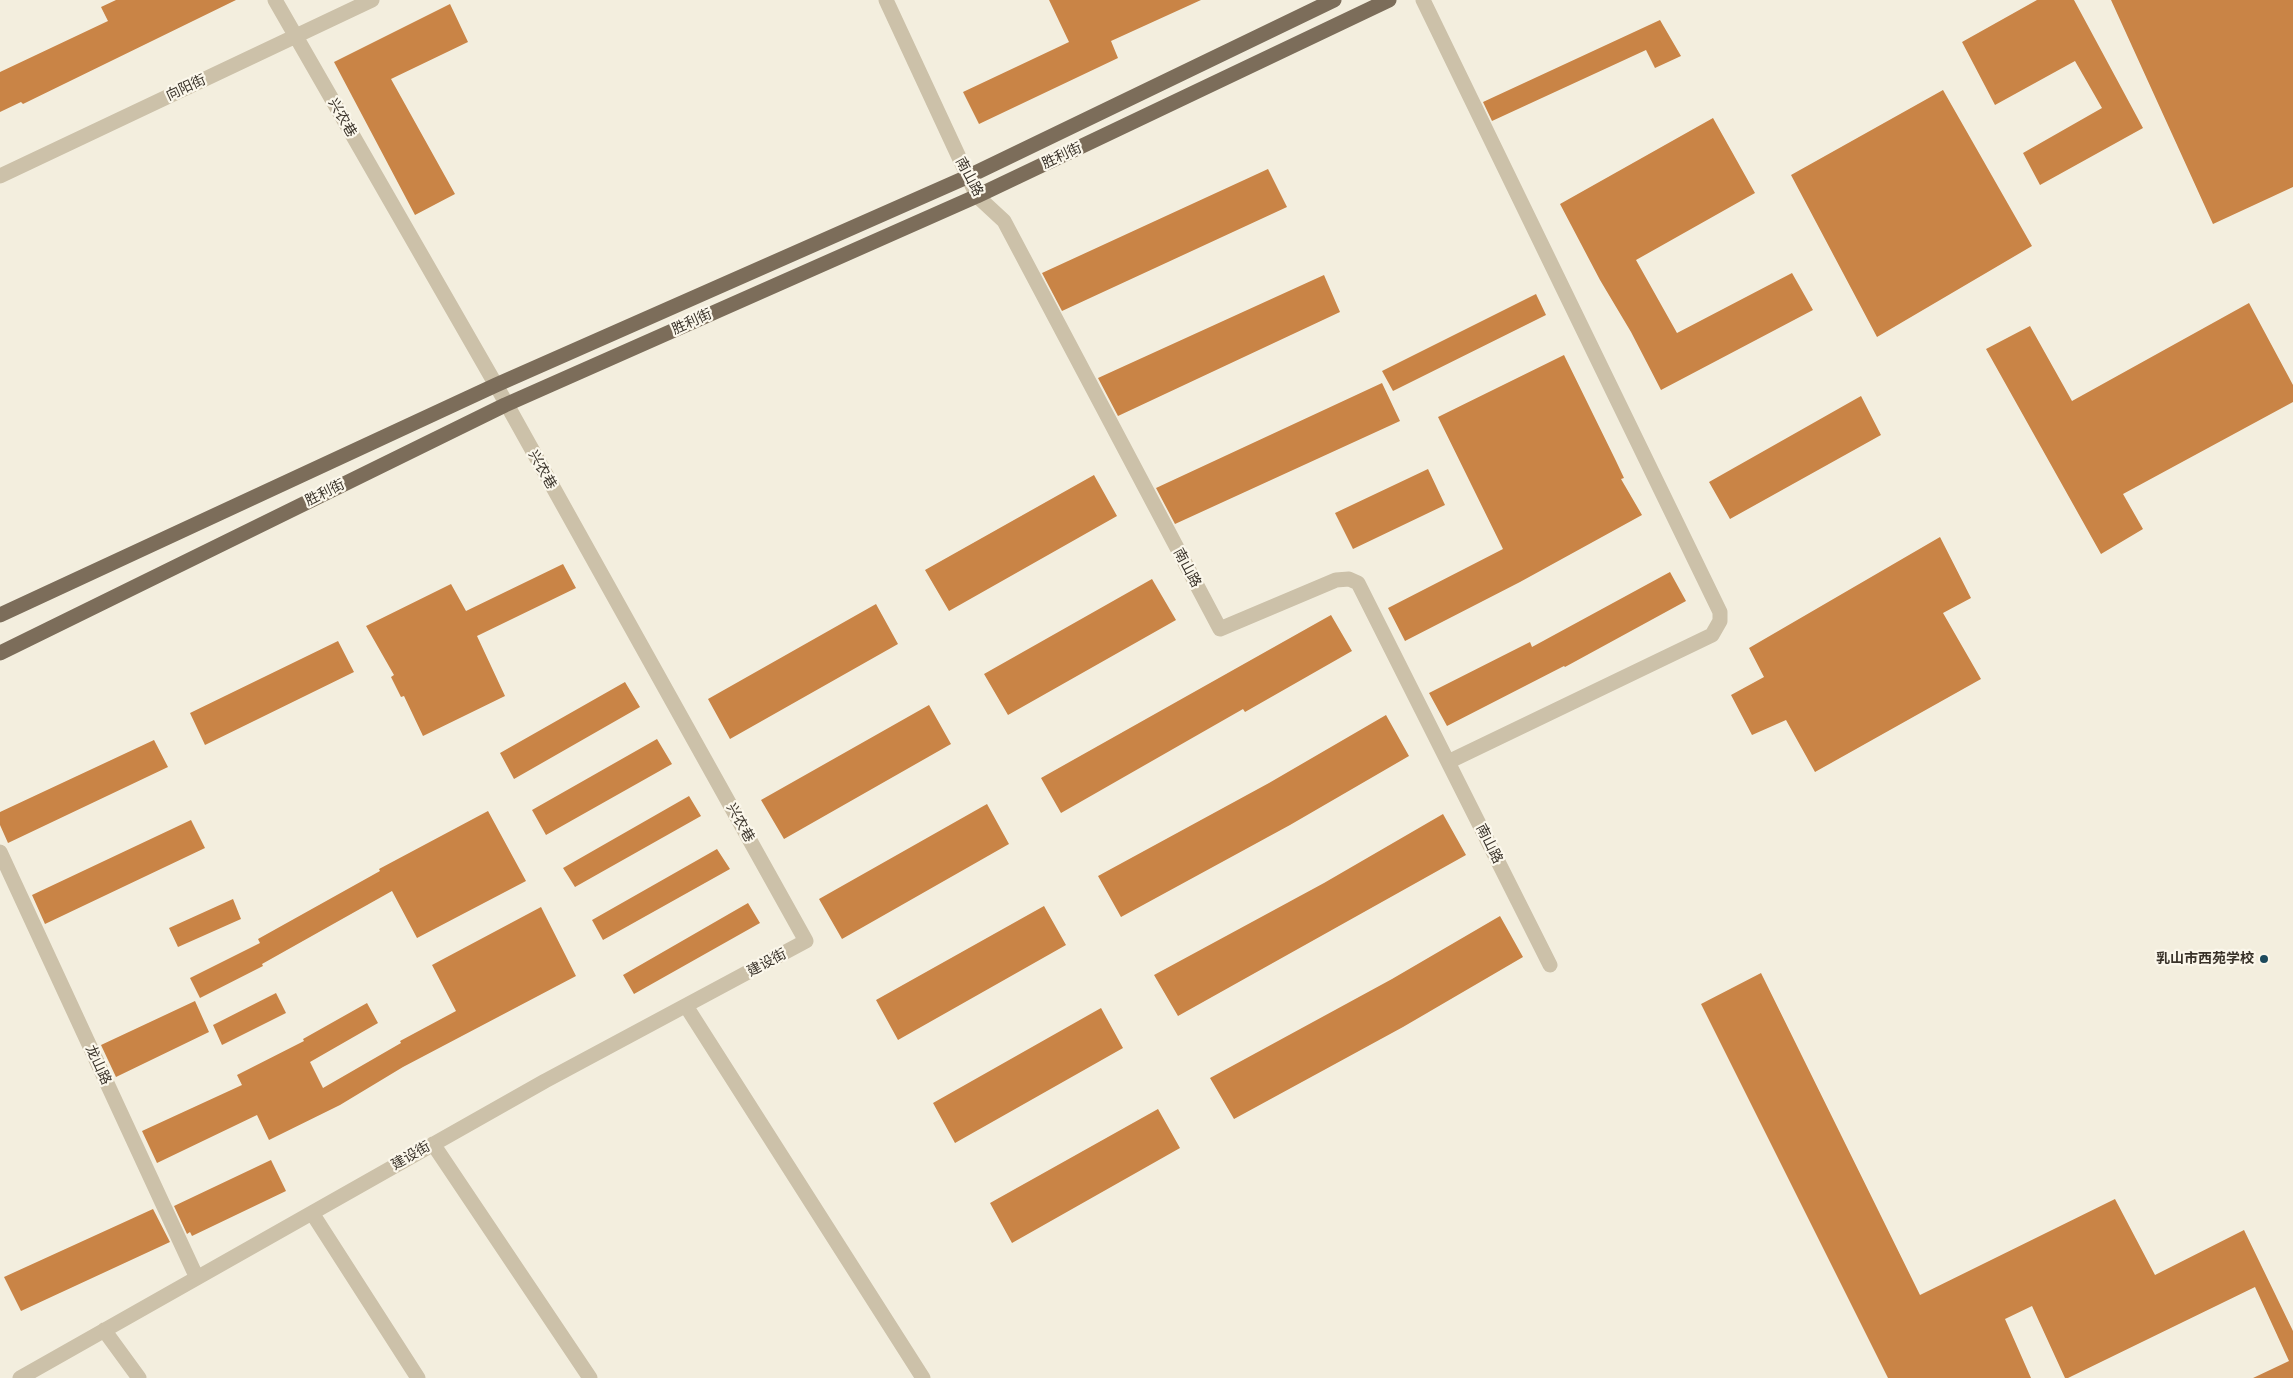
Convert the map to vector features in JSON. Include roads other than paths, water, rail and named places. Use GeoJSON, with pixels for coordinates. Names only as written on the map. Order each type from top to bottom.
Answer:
{"type":"FeatureCollection","features":[{"type":"Feature","properties":{"kind":"main road","name":"胜利街"},"geometry":{"type":"LineString","coordinates":[[0,615],[496,385],[968,177],[1334,0]]}},
{"type":"Feature","properties":{"kind":"main road","name":"胜利街"},"geometry":{"type":"LineString","coordinates":[[0,653],[505,405],[977,196],[1389,0]]}},
{"type":"Feature","properties":{"kind":"street","name":"兴农巷"},"geometry":{"type":"LineString","coordinates":[[275,0],[496,385],[505,405],[806,942]]}},
{"type":"Feature","properties":{"kind":"street","name":"向阳街"},"geometry":{"type":"LineString","coordinates":[[0,176],[372,0]]}},
{"type":"Feature","properties":{"kind":"street","name":"南山路"},"geometry":{"type":"LineString","coordinates":[[886,0],[977,196],[1004,221],[1220,629],[1336,580],[1349,579],[1358,583],[1550,965]]}},
{"type":"Feature","properties":{"kind":"street"},"geometry":{"type":"LineString","coordinates":[[1423,0],[1720,612],[1720,621],[1712,635],[1448,762]]}},
{"type":"Feature","properties":{"kind":"street","name":"龙山路"},"geometry":{"type":"LineString","coordinates":[[0,852],[197,1278]]}},
{"type":"Feature","properties":{"kind":"street","name":"建设街"},"geometry":{"type":"LineString","coordinates":[[20,1378],[545,1080],[806,942]]}},
{"type":"Feature","properties":{"kind":"street"},"geometry":{"type":"LineString","coordinates":[[686,1006],[923,1378]]}},
{"type":"Feature","properties":{"kind":"street"},"geometry":{"type":"LineString","coordinates":[[433,1144],[590,1378]]}},
{"type":"Feature","properties":{"kind":"street"},"geometry":{"type":"LineString","coordinates":[[312,1213],[418,1378]]}},
{"type":"Feature","properties":{"kind":"street"},"geometry":{"type":"LineString","coordinates":[[104,1330],[139,1378]]}},
{"type":"Feature","properties":{"kind":"place","name":"乳山市西苑学校"},"geometry":{"type":"Point","coordinates":[2264,959]}}]}
